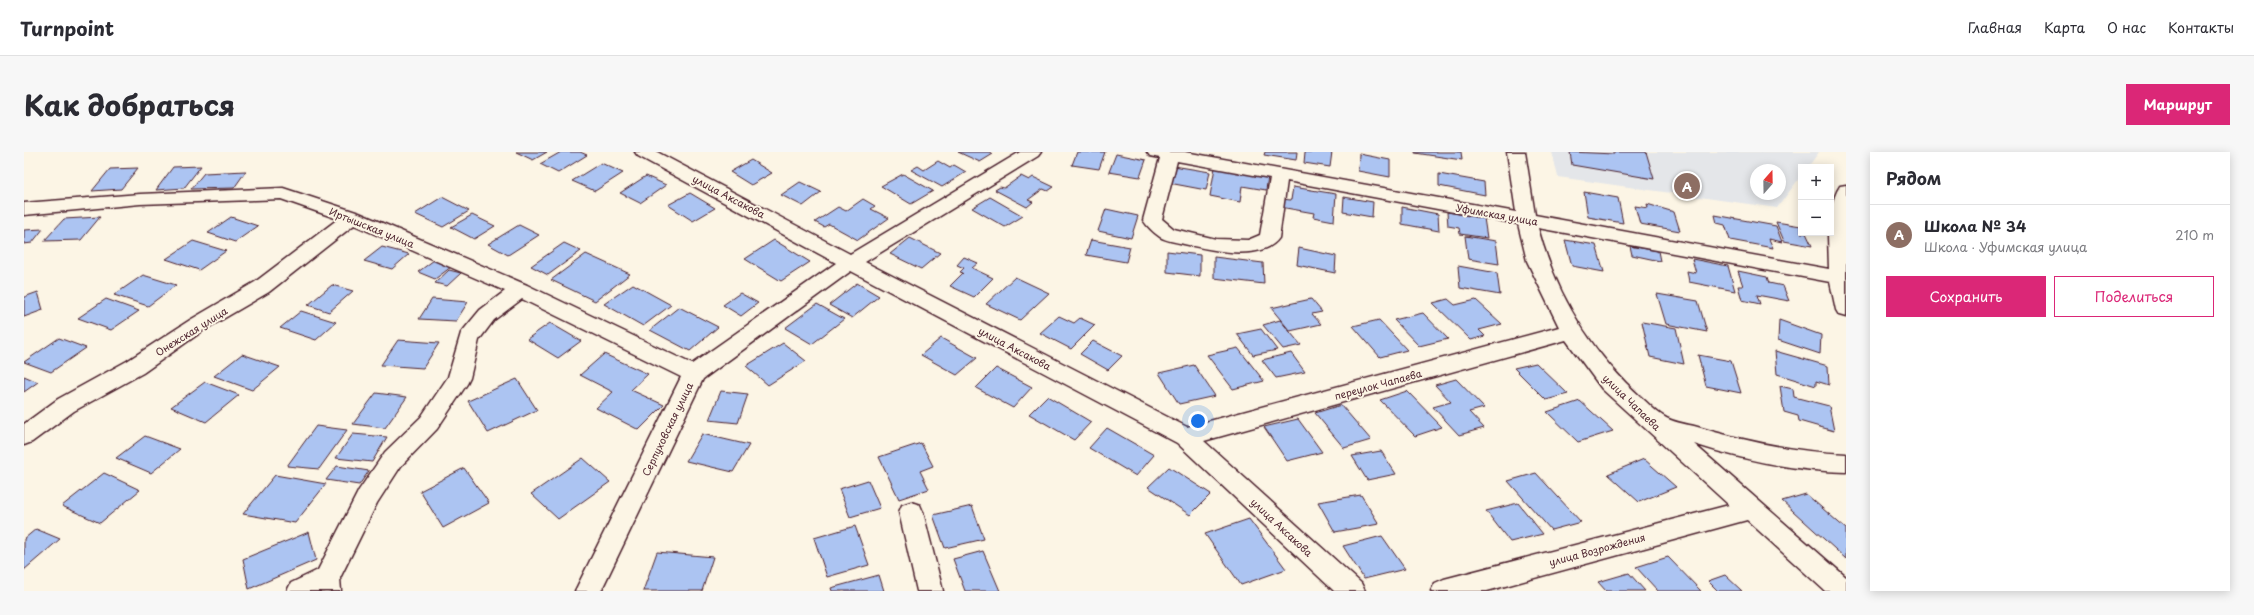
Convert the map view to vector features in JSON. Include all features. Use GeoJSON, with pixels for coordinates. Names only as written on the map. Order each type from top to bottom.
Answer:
{"type":"FeatureCollection","features":[{"type":"Feature","properties":{"kind":"street","name":"улица Аксакова"},"geometry":{"type":"LineString","coordinates":[[644,152],[850,262],[1185,437],[1343,589]]}},
{"type":"Feature","properties":{"kind":"street","name":"Серпуховская улица"},"geometry":{"type":"LineString","coordinates":[[588,591],[694,374],[850,262],[1032,152]]}},
{"type":"Feature","properties":{"kind":"street","name":"улица Чапаева"},"geometry":{"type":"LineString","coordinates":[[1516,152],[1526,219],[1537,261],[1571,331],[1610,383],[1653,423],[1843,591]]}},
{"type":"Feature","properties":{"kind":"street","name":"Уфимская улица"},"geometry":{"type":"LineString","coordinates":[[1163,153],[1838,277]]}},
{"type":"Feature","properties":{"kind":"street"},"geometry":{"type":"LineString","coordinates":[[1163,153],[1152,220],[1168,234],[1216,245],[1252,246],[1269,238],[1279,174]]}},
{"type":"Feature","properties":{"kind":"street"},"geometry":{"type":"LineString","coordinates":[[1846,190],[1838,224],[1838,277],[1846,310]]}},
{"type":"Feature","properties":{"kind":"street","name":"Иртышская улица"},"geometry":{"type":"LineString","coordinates":[[24,210],[140,199],[283,193],[352,217],[520,290],[694,374]]}},
{"type":"Feature","properties":{"kind":"street","name":"Онежская улица"},"geometry":{"type":"LineString","coordinates":[[24,436],[66,405],[135,366],[197,325],[262,287],[352,217]]}},
{"type":"Feature","properties":{"kind":"street"},"geometry":{"type":"LineString","coordinates":[[300,591],[328,584],[368,497],[393,459],[430,423],[459,378],[469,338],[487,315],[520,290]]}},
{"type":"Feature","properties":{"kind":"street","name":"переулок Чапаева"},"geometry":{"type":"LineString","coordinates":[[1185,437],[1571,331]]}},
{"type":"Feature","properties":{"kind":"street"},"geometry":{"type":"LineString","coordinates":[[1653,423],[1719,443],[1793,459],[1846,463]]}},
{"type":"Feature","properties":{"kind":"street","name":"улица Возрождения"},"geometry":{"type":"LineString","coordinates":[[1444,591],[1750,509]]}},
{"type":"Feature","properties":{"kind":"street"},"geometry":{"type":"LineString","coordinates":[[911,512],[930,591]]}},
{"type":"Feature","properties":{"kind":"shaded area"},"geometry":{"type":"Polygon","coordinates":[[[1552,152],[1819,152],[1810,164],[1798,164],[1798,180],[1786,196],[1786,164],[1750,164],[1750,200],[1783,200],[1777,208],[1558,177],[1552,152]]]}},
{"type":"Feature","properties":{"kind":"building"},"geometry":{"type":"Polygon","coordinates":[[[516,152],[547,152],[533,160],[516,152]]]}},
{"type":"Feature","properties":{"kind":"building"},"geometry":{"type":"Polygon","coordinates":[[[561,152],[580,152],[587,155],[558,173],[540,164],[561,152]]]}},
{"type":"Feature","properties":{"kind":"building"},"geometry":{"type":"Polygon","coordinates":[[[958,152],[989,152],[993,154],[980,162],[958,152]]]}},
{"type":"Feature","properties":{"kind":"building"},"geometry":{"type":"Polygon","coordinates":[[[1077,152],[1105,152],[1099,169],[1072,165],[1077,152]]]}},
{"type":"Feature","properties":{"kind":"building"},"geometry":{"type":"Polygon","coordinates":[[[1265,152],[1297,152],[1296,160],[1264,155],[1265,152]]]}},
{"type":"Feature","properties":{"kind":"building"},"geometry":{"type":"Polygon","coordinates":[[[1305,152],[1332,152],[1330,167],[1304,163],[1305,152]]]}},
{"type":"Feature","properties":{"kind":"building"},"geometry":{"type":"Polygon","coordinates":[[[1461,152],[1462,160],[1415,153],[1461,152]]]}},
{"type":"Feature","properties":{"kind":"building"},"geometry":{"type":"Polygon","coordinates":[[[1570,152],[1614,154],[1614,152],[1646,152],[1654,179],[1572,165],[1570,152]]]}},
{"type":"Feature","properties":{"kind":"building"},"geometry":{"type":"Polygon","coordinates":[[[1116,154],[1146,160],[1140,177],[1109,172],[1116,154]]]}},
{"type":"Feature","properties":{"kind":"building"},"geometry":{"type":"Polygon","coordinates":[[[1359,154],[1390,160],[1390,177],[1358,171],[1359,154]]]}},
{"type":"Feature","properties":{"kind":"building"},"geometry":{"type":"Polygon","coordinates":[[[751,160],[772,173],[751,185],[730,172],[751,160]]]}},
{"type":"Feature","properties":{"kind":"building"},"geometry":{"type":"Polygon","coordinates":[[[938,161],[950,168],[954,165],[966,172],[942,187],[911,170],[918,166],[924,170],[938,161]]]}},
{"type":"Feature","properties":{"kind":"building"},"geometry":{"type":"Polygon","coordinates":[[[601,163],[623,173],[595,191],[572,181],[601,163]]]}},
{"type":"Feature","properties":{"kind":"building"},"geometry":{"type":"Polygon","coordinates":[[[201,166],[184,188],[156,190],[173,167],[201,166]]]}},
{"type":"Feature","properties":{"kind":"building"},"geometry":{"type":"Polygon","coordinates":[[[1174,166],[1210,172],[1206,190],[1169,183],[1174,166]]]}},
{"type":"Feature","properties":{"kind":"building"},"geometry":{"type":"Polygon","coordinates":[[[1215,167],[1268,176],[1266,190],[1242,186],[1240,202],[1210,196],[1215,167]]]}},
{"type":"Feature","properties":{"kind":"building"},"geometry":{"type":"Polygon","coordinates":[[[138,168],[121,189],[92,191],[110,169],[138,168]]]}},
{"type":"Feature","properties":{"kind":"building"},"geometry":{"type":"Polygon","coordinates":[[[246,171],[234,188],[191,189],[204,173],[246,171]]]}},
{"type":"Feature","properties":{"kind":"building"},"geometry":{"type":"Polygon","coordinates":[[[903,174],[933,191],[911,204],[881,186],[903,174]]]}},
{"type":"Feature","properties":{"kind":"building"},"geometry":{"type":"Polygon","coordinates":[[[1439,174],[1484,182],[1485,195],[1439,186],[1439,174]]]}},
{"type":"Feature","properties":{"kind":"building"},"geometry":{"type":"Polygon","coordinates":[[[646,176],[666,185],[640,203],[620,193],[646,176]]]}},
{"type":"Feature","properties":{"kind":"building"},"geometry":{"type":"Polygon","coordinates":[[[1021,176],[1029,180],[1033,177],[1054,187],[1048,191],[1043,189],[1028,200],[1033,202],[1027,207],[995,190],[1000,187],[1004,188],[1021,176]]]}},
{"type":"Feature","properties":{"kind":"building"},"geometry":{"type":"Polygon","coordinates":[[[800,182],[821,192],[803,206],[781,195],[800,182]]]}},
{"type":"Feature","properties":{"kind":"building"},"geometry":{"type":"Polygon","coordinates":[[[1293,187],[1336,194],[1334,221],[1313,217],[1314,213],[1280,207],[1281,199],[1291,200],[1293,187]]]}},
{"type":"Feature","properties":{"kind":"building"},"geometry":{"type":"Polygon","coordinates":[[[1584,192],[1618,198],[1623,223],[1588,217],[1584,192]]]}},
{"type":"Feature","properties":{"kind":"building"},"geometry":{"type":"Polygon","coordinates":[[[690,193],[715,208],[693,221],[668,205],[690,193]]]}},
{"type":"Feature","properties":{"kind":"building"},"geometry":{"type":"Polygon","coordinates":[[[442,197],[469,211],[443,227],[415,214],[442,197]]]}},
{"type":"Feature","properties":{"kind":"building"},"geometry":{"type":"Polygon","coordinates":[[[990,197],[1023,216],[1005,227],[972,208],[990,197]]]}},
{"type":"Feature","properties":{"kind":"building"},"geometry":{"type":"Polygon","coordinates":[[[1344,197],[1373,202],[1372,217],[1343,212],[1344,197]]]}},
{"type":"Feature","properties":{"kind":"building"},"geometry":{"type":"Polygon","coordinates":[[[863,199],[875,206],[871,209],[889,218],[858,240],[829,224],[824,227],[815,222],[838,207],[846,211],[863,199]]]}},
{"type":"Feature","properties":{"kind":"building"},"geometry":{"type":"Polygon","coordinates":[[[1647,204],[1674,212],[1680,231],[1640,224],[1635,206],[1648,208],[1647,204]]]}},
{"type":"Feature","properties":{"kind":"building"},"geometry":{"type":"Polygon","coordinates":[[[1402,207],[1438,214],[1439,231],[1402,224],[1402,207]]]}},
{"type":"Feature","properties":{"kind":"building"},"geometry":{"type":"Polygon","coordinates":[[[1106,209],[1138,216],[1131,238],[1098,231],[1106,209]]]}},
{"type":"Feature","properties":{"kind":"building"},"geometry":{"type":"Polygon","coordinates":[[[1447,212],[1484,218],[1487,238],[1460,234],[1459,228],[1448,226],[1447,212]]]}},
{"type":"Feature","properties":{"kind":"building"},"geometry":{"type":"Polygon","coordinates":[[[472,215],[495,226],[474,239],[451,227],[472,215]]]}},
{"type":"Feature","properties":{"kind":"building"},"geometry":{"type":"Polygon","coordinates":[[[1715,215],[1776,226],[1782,242],[1769,239],[1773,248],[1730,240],[1725,225],[1717,223],[1715,215]]]}},
{"type":"Feature","properties":{"kind":"building"},"geometry":{"type":"Polygon","coordinates":[[[100,217],[81,240],[44,241],[64,219],[100,217]]]}},
{"type":"Feature","properties":{"kind":"building"},"geometry":{"type":"Polygon","coordinates":[[[231,217],[258,226],[235,242],[208,233],[231,217]]]}},
{"type":"Feature","properties":{"kind":"building"},"geometry":{"type":"Polygon","coordinates":[[[1776,222],[1798,226],[1798,236],[1807,236],[1812,246],[1784,241],[1776,222]]]}},
{"type":"Feature","properties":{"kind":"building"},"geometry":{"type":"Polygon","coordinates":[[[519,225],[539,235],[508,255],[488,244],[519,225]]]}},
{"type":"Feature","properties":{"kind":"building"},"geometry":{"type":"Polygon","coordinates":[[[43,229],[32,243],[24,244],[24,230],[43,229]]]}},
{"type":"Feature","properties":{"kind":"building"},"geometry":{"type":"Polygon","coordinates":[[[1465,236],[1496,241],[1499,264],[1468,259],[1465,236]]]}},
{"type":"Feature","properties":{"kind":"building"},"geometry":{"type":"Polygon","coordinates":[[[910,238],[940,253],[921,269],[890,254],[910,238]]]}},
{"type":"Feature","properties":{"kind":"building"},"geometry":{"type":"Polygon","coordinates":[[[774,240],[810,262],[781,281],[745,259],[774,240]]]}},
{"type":"Feature","properties":{"kind":"building"},"geometry":{"type":"Polygon","coordinates":[[[1091,240],[1130,247],[1126,262],[1086,255],[1091,240]]]}},
{"type":"Feature","properties":{"kind":"building"},"geometry":{"type":"Polygon","coordinates":[[[1565,240],[1596,245],[1604,272],[1572,266],[1565,240]]]}},
{"type":"Feature","properties":{"kind":"building"},"geometry":{"type":"Polygon","coordinates":[[[193,241],[226,251],[199,270],[166,259],[193,241]]]}},
{"type":"Feature","properties":{"kind":"building"},"geometry":{"type":"Polygon","coordinates":[[[564,243],[581,251],[548,275],[531,266],[564,243]]]}},
{"type":"Feature","properties":{"kind":"building"},"geometry":{"type":"Polygon","coordinates":[[[1630,246],[1658,251],[1660,261],[1632,255],[1630,246]]]}},
{"type":"Feature","properties":{"kind":"building"},"geometry":{"type":"Polygon","coordinates":[[[382,247],[409,254],[392,269],[364,261],[382,247]]]}},
{"type":"Feature","properties":{"kind":"building"},"geometry":{"type":"Polygon","coordinates":[[[1299,248],[1336,256],[1335,273],[1297,265],[1299,248]]]}},
{"type":"Feature","properties":{"kind":"building"},"geometry":{"type":"Polygon","coordinates":[[[1167,251],[1200,255],[1200,276],[1167,272],[1167,251]]]}},
{"type":"Feature","properties":{"kind":"building"},"geometry":{"type":"Polygon","coordinates":[[[586,254],[630,274],[595,301],[551,280],[586,254]]]}},
{"type":"Feature","properties":{"kind":"building"},"geometry":{"type":"Polygon","coordinates":[[[964,257],[978,263],[972,268],[993,278],[974,297],[950,286],[963,273],[960,272],[964,268],[957,265],[964,257]]]}},
{"type":"Feature","properties":{"kind":"building"},"geometry":{"type":"Polygon","coordinates":[[[1214,257],[1263,263],[1264,284],[1214,278],[1214,257]]]}},
{"type":"Feature","properties":{"kind":"building"},"geometry":{"type":"Polygon","coordinates":[[[1692,259],[1728,266],[1735,291],[1689,282],[1687,271],[1696,273],[1692,259]]]}},
{"type":"Feature","properties":{"kind":"building"},"geometry":{"type":"Polygon","coordinates":[[[434,260],[451,267],[435,279],[418,272],[434,260]]]}},
{"type":"Feature","properties":{"kind":"building"},"geometry":{"type":"Polygon","coordinates":[[[1458,266],[1497,273],[1500,295],[1460,288],[1458,266]]]}},
{"type":"Feature","properties":{"kind":"building"},"geometry":{"type":"Polygon","coordinates":[[[449,270],[461,273],[447,286],[435,283],[449,270]]]}},
{"type":"Feature","properties":{"kind":"building"},"geometry":{"type":"Polygon","coordinates":[[[1738,271],[1767,277],[1769,283],[1783,286],[1789,301],[1757,295],[1760,304],[1742,300],[1738,286],[1743,286],[1738,271]]]}},
{"type":"Feature","properties":{"kind":"building"},"geometry":{"type":"Polygon","coordinates":[[[143,275],[176,285],[148,306],[114,295],[143,275]]]}},
{"type":"Feature","properties":{"kind":"building"},"geometry":{"type":"Polygon","coordinates":[[[1015,277],[1049,293],[1020,320],[986,304],[1015,277]]]}},
{"type":"Feature","properties":{"kind":"building"},"geometry":{"type":"Polygon","coordinates":[[[857,283],[879,296],[852,318],[829,305],[857,283]]]}},
{"type":"Feature","properties":{"kind":"building"},"geometry":{"type":"Polygon","coordinates":[[[633,284],[671,305],[643,326],[604,304],[633,284]]]}},
{"type":"Feature","properties":{"kind":"building"},"geometry":{"type":"Polygon","coordinates":[[[332,285],[353,291],[329,312],[308,305],[332,285]]]}},
{"type":"Feature","properties":{"kind":"building"},"geometry":{"type":"Polygon","coordinates":[[[38,292],[43,310],[24,317],[24,297],[38,292]]]}},
{"type":"Feature","properties":{"kind":"building"},"geometry":{"type":"Polygon","coordinates":[[[740,293],[758,303],[741,316],[723,305],[740,293]]]}},
{"type":"Feature","properties":{"kind":"building"},"geometry":{"type":"Polygon","coordinates":[[[1657,294],[1698,301],[1707,332],[1666,324],[1657,294]]]}},
{"type":"Feature","properties":{"kind":"building"},"geometry":{"type":"Polygon","coordinates":[[[106,299],[139,311],[111,330],[78,318],[106,299]]]}},
{"type":"Feature","properties":{"kind":"building"},"geometry":{"type":"Polygon","coordinates":[[[432,299],[468,302],[456,321],[419,319],[432,299]]]}},
{"type":"Feature","properties":{"kind":"building"},"geometry":{"type":"Polygon","coordinates":[[[1311,299],[1322,312],[1312,314],[1321,324],[1290,331],[1271,308],[1311,299]]]}},
{"type":"Feature","properties":{"kind":"building"},"geometry":{"type":"Polygon","coordinates":[[[1448,299],[1455,305],[1476,300],[1502,324],[1479,330],[1485,336],[1471,340],[1433,303],[1448,299]]]}},
{"type":"Feature","properties":{"kind":"building"},"geometry":{"type":"Polygon","coordinates":[[[817,304],[844,319],[812,344],[785,328],[817,304]]]}},
{"type":"Feature","properties":{"kind":"building"},"geometry":{"type":"Polygon","coordinates":[[[679,307],[718,327],[690,351],[650,330],[679,307]]]}},
{"type":"Feature","properties":{"kind":"building"},"geometry":{"type":"Polygon","coordinates":[[[301,311],[336,322],[316,340],[280,328],[301,311]]]}},
{"type":"Feature","properties":{"kind":"building"},"geometry":{"type":"Polygon","coordinates":[[[1423,313],[1448,339],[1419,346],[1394,320],[1423,313]]]}},
{"type":"Feature","properties":{"kind":"building"},"geometry":{"type":"Polygon","coordinates":[[[1059,316],[1074,323],[1080,318],[1095,325],[1071,349],[1040,333],[1059,316]]]}},
{"type":"Feature","properties":{"kind":"building"},"geometry":{"type":"Polygon","coordinates":[[[1280,320],[1301,345],[1283,349],[1263,325],[1280,320]]]}},
{"type":"Feature","properties":{"kind":"building"},"geometry":{"type":"Polygon","coordinates":[[[1379,320],[1407,350],[1380,357],[1353,326],[1379,320]]]}},
{"type":"Feature","properties":{"kind":"building"},"geometry":{"type":"Polygon","coordinates":[[[1779,320],[1821,335],[1820,354],[1778,340],[1779,320]]]}},
{"type":"Feature","properties":{"kind":"building"},"geometry":{"type":"Polygon","coordinates":[[[1642,322],[1676,328],[1684,364],[1650,357],[1642,322]]]}},
{"type":"Feature","properties":{"kind":"building"},"geometry":{"type":"Polygon","coordinates":[[[550,323],[581,341],[558,358],[527,339],[550,323]]]}},
{"type":"Feature","properties":{"kind":"building"},"geometry":{"type":"Polygon","coordinates":[[[1261,329],[1277,350],[1253,355],[1237,334],[1261,329]]]}},
{"type":"Feature","properties":{"kind":"building"},"geometry":{"type":"Polygon","coordinates":[[[59,338],[86,348],[51,372],[24,362],[59,338]]]}},
{"type":"Feature","properties":{"kind":"building"},"geometry":{"type":"Polygon","coordinates":[[[941,338],[977,358],[957,375],[921,355],[941,338]]]}},
{"type":"Feature","properties":{"kind":"building"},"geometry":{"type":"Polygon","coordinates":[[[398,340],[439,343],[423,368],[381,365],[398,340]]]}},
{"type":"Feature","properties":{"kind":"building"},"geometry":{"type":"Polygon","coordinates":[[[1093,341],[1122,356],[1108,370],[1080,354],[1093,341]]]}},
{"type":"Feature","properties":{"kind":"building"},"geometry":{"type":"Polygon","coordinates":[[[783,343],[806,361],[768,385],[746,366],[783,343]]]}},
{"type":"Feature","properties":{"kind":"building"},"geometry":{"type":"Polygon","coordinates":[[[1238,348],[1264,381],[1233,389],[1207,355],[1238,348]]]}},
{"type":"Feature","properties":{"kind":"building"},"geometry":{"type":"Polygon","coordinates":[[[1775,351],[1828,366],[1829,385],[1816,381],[1816,386],[1777,374],[1775,351]]]}},
{"type":"Feature","properties":{"kind":"building"},"geometry":{"type":"Polygon","coordinates":[[[1291,353],[1305,372],[1276,378],[1262,360],[1291,353]]]}},
{"type":"Feature","properties":{"kind":"building"},"geometry":{"type":"Polygon","coordinates":[[[242,354],[280,367],[252,390],[214,376],[242,354]]]}},
{"type":"Feature","properties":{"kind":"building"},"geometry":{"type":"Polygon","coordinates":[[[604,354],[648,374],[631,390],[664,405],[639,430],[596,408],[613,392],[580,375],[604,354]]]}},
{"type":"Feature","properties":{"kind":"building"},"geometry":{"type":"Polygon","coordinates":[[[1698,355],[1731,361],[1741,393],[1706,386],[1698,355]]]}},
{"type":"Feature","properties":{"kind":"building"},"geometry":{"type":"Polygon","coordinates":[[[1536,363],[1568,394],[1546,400],[1514,368],[1536,363]]]}},
{"type":"Feature","properties":{"kind":"building"},"geometry":{"type":"Polygon","coordinates":[[[1194,365],[1215,396],[1179,404],[1159,373],[1194,365]]]}},
{"type":"Feature","properties":{"kind":"building"},"geometry":{"type":"Polygon","coordinates":[[[996,368],[1032,387],[1013,408],[976,388],[996,368]]]}},
{"type":"Feature","properties":{"kind":"building"},"geometry":{"type":"Polygon","coordinates":[[[24,376],[38,382],[24,392],[24,376]]]}},
{"type":"Feature","properties":{"kind":"building"},"geometry":{"type":"Polygon","coordinates":[[[517,379],[537,410],[488,433],[468,401],[517,379]]]}},
{"type":"Feature","properties":{"kind":"building"},"geometry":{"type":"Polygon","coordinates":[[[1456,379],[1484,408],[1469,412],[1484,428],[1459,435],[1433,407],[1451,402],[1435,385],[1456,379]]]}},
{"type":"Feature","properties":{"kind":"building"},"geometry":{"type":"Polygon","coordinates":[[[205,382],[239,395],[206,422],[171,407],[205,382]]]}},
{"type":"Feature","properties":{"kind":"building"},"geometry":{"type":"Polygon","coordinates":[[[1780,386],[1793,389],[1794,397],[1829,406],[1834,431],[1799,421],[1798,416],[1784,412],[1780,386]]]}},
{"type":"Feature","properties":{"kind":"building"},"geometry":{"type":"Polygon","coordinates":[[[721,391],[748,394],[738,423],[709,420],[721,391]]]}},
{"type":"Feature","properties":{"kind":"building"},"geometry":{"type":"Polygon","coordinates":[[[1407,391],[1442,427],[1415,436],[1380,400],[1407,391]]]}},
{"type":"Feature","properties":{"kind":"building"},"geometry":{"type":"Polygon","coordinates":[[[376,393],[407,397],[385,428],[353,424],[376,393]]]}},
{"type":"Feature","properties":{"kind":"building"},"geometry":{"type":"Polygon","coordinates":[[[1047,396],[1091,422],[1074,440],[1029,414],[1047,396]]]}},
{"type":"Feature","properties":{"kind":"building"},"geometry":{"type":"Polygon","coordinates":[[[1580,401],[1613,431],[1578,442],[1547,412],[1580,401]]]}},
{"type":"Feature","properties":{"kind":"building"},"geometry":{"type":"Polygon","coordinates":[[[1341,405],[1371,440],[1344,448],[1315,413],[1341,405]]]}},
{"type":"Feature","properties":{"kind":"building"},"geometry":{"type":"Polygon","coordinates":[[[1298,419],[1322,452],[1287,461],[1264,427],[1298,419]]]}},
{"type":"Feature","properties":{"kind":"building"},"geometry":{"type":"Polygon","coordinates":[[[316,426],[347,430],[319,469],[287,466],[316,426]]]}},
{"type":"Feature","properties":{"kind":"building"},"geometry":{"type":"Polygon","coordinates":[[[1107,428],[1154,455],[1136,476],[1089,448],[1107,428]]]}},
{"type":"Feature","properties":{"kind":"building"},"geometry":{"type":"Polygon","coordinates":[[[353,434],[387,437],[372,462],[336,458],[353,434]]]}},
{"type":"Feature","properties":{"kind":"building"},"geometry":{"type":"Polygon","coordinates":[[[702,434],[749,445],[733,472],[686,461],[702,434]]]}},
{"type":"Feature","properties":{"kind":"building"},"geometry":{"type":"Polygon","coordinates":[[[145,436],[180,449],[151,473],[116,458],[145,436]]]}},
{"type":"Feature","properties":{"kind":"building"},"geometry":{"type":"Polygon","coordinates":[[[921,443],[933,466],[920,471],[929,489],[899,499],[879,457],[921,443]]]}},
{"type":"Feature","properties":{"kind":"building"},"geometry":{"type":"Polygon","coordinates":[[[1381,451],[1396,474],[1367,480],[1352,456],[1381,451]]]}},
{"type":"Feature","properties":{"kind":"building"},"geometry":{"type":"Polygon","coordinates":[[[583,458],[610,482],[558,519],[531,494],[583,458]]]}},
{"type":"Feature","properties":{"kind":"building"},"geometry":{"type":"Polygon","coordinates":[[[1644,459],[1676,487],[1639,502],[1608,474],[1644,459]]]}},
{"type":"Feature","properties":{"kind":"building"},"geometry":{"type":"Polygon","coordinates":[[[337,466],[369,471],[359,485],[326,480],[337,466]]]}},
{"type":"Feature","properties":{"kind":"building"},"geometry":{"type":"Polygon","coordinates":[[[1169,467],[1211,494],[1190,515],[1148,487],[1169,467]]]}},
{"type":"Feature","properties":{"kind":"building"},"geometry":{"type":"Polygon","coordinates":[[[464,468],[489,503],[443,528],[420,491],[464,468]]]}},
{"type":"Feature","properties":{"kind":"building"},"geometry":{"type":"Polygon","coordinates":[[[104,473],[140,490],[100,523],[62,506],[104,473]]]}},
{"type":"Feature","properties":{"kind":"building"},"geometry":{"type":"Polygon","coordinates":[[[1536,473],[1581,522],[1551,530],[1508,481],[1536,473]]]}},
{"type":"Feature","properties":{"kind":"building"},"geometry":{"type":"Polygon","coordinates":[[[275,475],[326,484],[295,523],[243,514],[275,475]]]}},
{"type":"Feature","properties":{"kind":"building"},"geometry":{"type":"Polygon","coordinates":[[[868,480],[880,508],[850,517],[839,489],[868,480]]]}},
{"type":"Feature","properties":{"kind":"building"},"geometry":{"type":"Polygon","coordinates":[[[1806,494],[1846,529],[1846,559],[1782,501],[1806,494]]]}},
{"type":"Feature","properties":{"kind":"building"},"geometry":{"type":"Polygon","coordinates":[[[1361,495],[1379,524],[1335,532],[1318,502],[1361,495]]]}},
{"type":"Feature","properties":{"kind":"building"},"geometry":{"type":"Polygon","coordinates":[[[1518,503],[1543,534],[1510,542],[1486,511],[1518,503]]]}},
{"type":"Feature","properties":{"kind":"building"},"geometry":{"type":"Polygon","coordinates":[[[972,506],[984,539],[945,548],[933,515],[972,506]]]}},
{"type":"Feature","properties":{"kind":"building"},"geometry":{"type":"Polygon","coordinates":[[[1249,519],[1286,569],[1241,585],[1205,534],[1249,519]]]}},
{"type":"Feature","properties":{"kind":"building"},"geometry":{"type":"Polygon","coordinates":[[[855,526],[869,565],[827,577],[814,538],[855,526]]]}},
{"type":"Feature","properties":{"kind":"building"},"geometry":{"type":"Polygon","coordinates":[[[36,529],[60,539],[24,570],[24,539],[36,529]]]}},
{"type":"Feature","properties":{"kind":"building"},"geometry":{"type":"Polygon","coordinates":[[[309,532],[316,560],[249,589],[243,559],[309,532]]]}},
{"type":"Feature","properties":{"kind":"building"},"geometry":{"type":"Polygon","coordinates":[[[1382,536],[1405,569],[1364,579],[1343,546],[1382,536]]]}},
{"type":"Feature","properties":{"kind":"building"},"geometry":{"type":"Polygon","coordinates":[[[983,551],[1000,591],[965,591],[953,559],[983,551]]]}},
{"type":"Feature","properties":{"kind":"building"},"geometry":{"type":"Polygon","coordinates":[[[657,552],[713,557],[702,591],[643,591],[657,552]]]}},
{"type":"Feature","properties":{"kind":"building"},"geometry":{"type":"Polygon","coordinates":[[[1668,557],[1701,591],[1658,591],[1636,567],[1668,557]]]}},
{"type":"Feature","properties":{"kind":"building"},"geometry":{"type":"Polygon","coordinates":[[[1629,573],[1645,591],[1606,591],[1598,582],[1629,573]]]}},
{"type":"Feature","properties":{"kind":"building"},"geometry":{"type":"Polygon","coordinates":[[[879,575],[884,591],[832,591],[831,588],[879,575]]]}},
{"type":"Feature","properties":{"kind":"building"},"geometry":{"type":"Polygon","coordinates":[[[1725,575],[1742,591],[1718,591],[1708,581],[1725,575]]]}},
{"type":"Feature","properties":{"kind":"place","name":"Школа № 34"},"geometry":{"type":"Point","coordinates":[1687,186]}}]}
